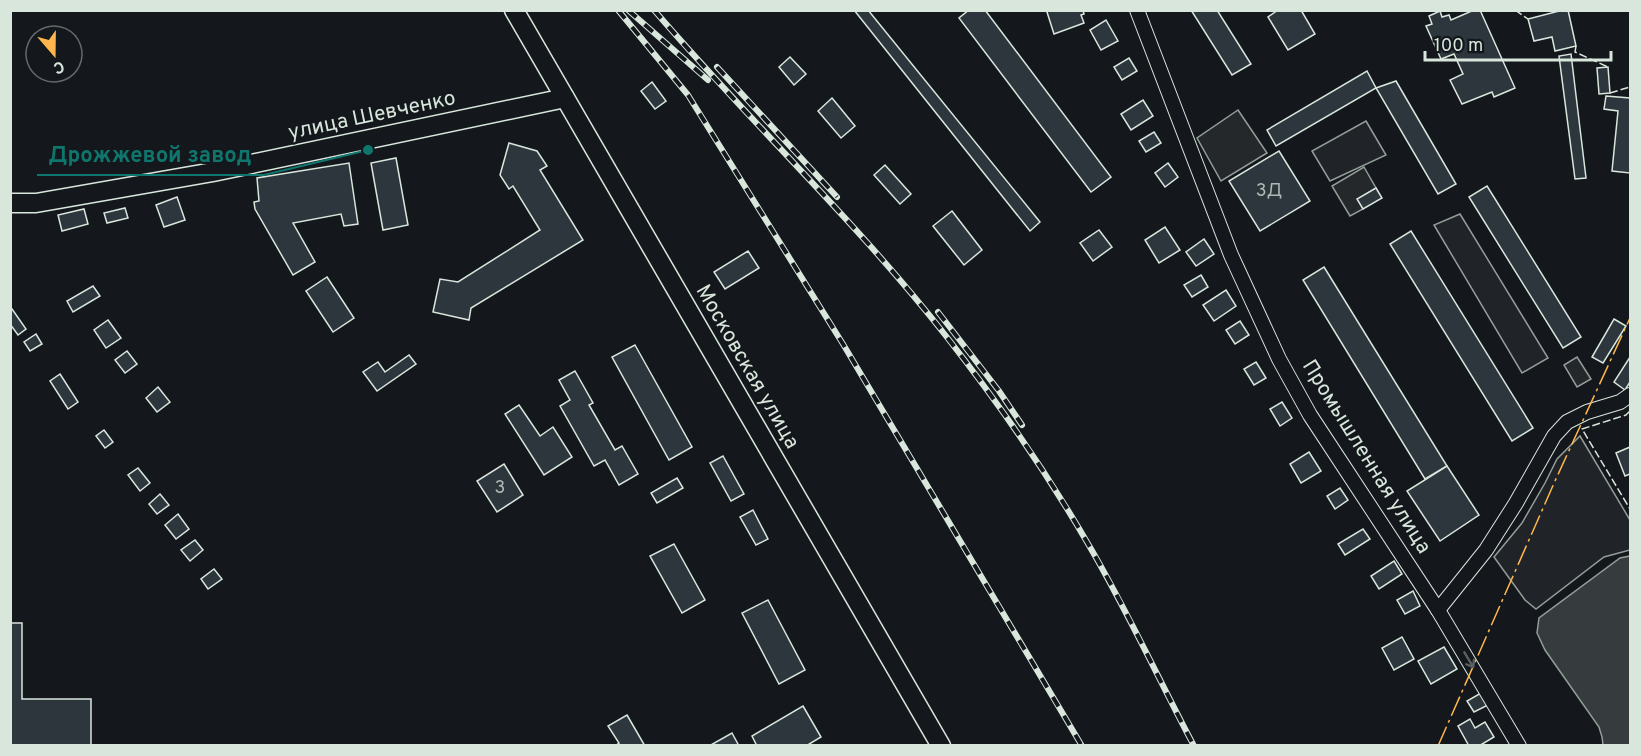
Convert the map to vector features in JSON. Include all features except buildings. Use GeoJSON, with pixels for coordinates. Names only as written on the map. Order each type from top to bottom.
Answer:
{"type":"FeatureCollection","features":[{"type":"Feature","properties":{"kind":"main road","name":"Московская улица"},"geometry":{"type":"LineString","coordinates":[[514,10],[941,746]]}},
{"type":"Feature","properties":{"kind":"main road","name":"улица Шевченко"},"geometry":{"type":"LineString","coordinates":[[10,203],[36,203],[213,172],[566,98]]}},
{"type":"Feature","properties":{"kind":"street","name":"Промышленная улица"},"geometry":{"type":"LineString","coordinates":[[1137,10],[1231,255],[1279,359],[1310,415],[1438,610],[1520,746]]}},
{"type":"Feature","properties":{"kind":"street"},"geometry":{"type":"LineString","coordinates":[[1438,610],[1486,550],[1554,436],[1568,422],[1587,412],[1620,402],[1630,395]]}},
{"type":"Feature","properties":{"kind":"shaded area"},"geometry":{"type":"Polygon","coordinates":[[[1238,110],[1267,153],[1221,181],[1197,138],[1238,110]]]}},
{"type":"Feature","properties":{"kind":"shaded area"},"geometry":{"type":"Polygon","coordinates":[[[1366,121],[1386,155],[1330,181],[1312,151],[1366,121]]]}},
{"type":"Feature","properties":{"kind":"shaded area"},"geometry":{"type":"Polygon","coordinates":[[[1364,167],[1376,188],[1358,199],[1363,209],[1350,216],[1332,186],[1364,167]]]}},
{"type":"Feature","properties":{"kind":"shaded area"},"geometry":{"type":"Polygon","coordinates":[[[1460,214],[1548,358],[1522,373],[1434,225],[1460,214]]]}},
{"type":"Feature","properties":{"kind":"shaded area"},"geometry":{"type":"Polygon","coordinates":[[[1577,357],[1591,379],[1577,387],[1564,365],[1577,357]]]}},
{"type":"Feature","properties":{"kind":"shaded area"},"geometry":{"type":"Polygon","coordinates":[[[1580,436],[1630,520],[1630,550],[1604,557],[1536,609],[1525,600],[1494,557],[1522,523],[1557,459],[1580,436]]]}},
{"type":"Feature","properties":{"kind":"shaded area"},"geometry":{"type":"Polygon","coordinates":[[[1630,556],[1630,745],[1603,745],[1599,727],[1545,650],[1537,633],[1539,618],[1620,558],[1630,556]]]}},
{"type":"Feature","properties":{"kind":"railway"},"geometry":{"type":"LineString","coordinates":[[618,10],[688,95],[843,344],[1082,746]]}},
{"type":"Feature","properties":{"kind":"railway"},"geometry":{"type":"LineString","coordinates":[[628,10],[708,80]]}},
{"type":"Feature","properties":{"kind":"railway"},"geometry":{"type":"LineString","coordinates":[[654,10],[876,252],[984,385],[1020,436],[1087,542],[1129,618],[1194,746]]}},
{"type":"Feature","properties":{"kind":"railway"},"geometry":{"type":"LineString","coordinates":[[717,67],[837,197]]}},
{"type":"Feature","properties":{"kind":"railway"},"geometry":{"type":"LineString","coordinates":[[938,312],[999,391],[1022,425]]}},
{"type":"Feature","properties":{"kind":"fence"},"geometry":{"type":"LineString","coordinates":[[1515,10],[1528,19]]}},
{"type":"Feature","properties":{"kind":"fence"},"geometry":{"type":"LineString","coordinates":[[1576,46],[1575,52],[1608,67]]}},
{"type":"Feature","properties":{"kind":"fence"},"geometry":{"type":"LineString","coordinates":[[1610,93],[1630,87]]}},
{"type":"Feature","properties":{"kind":"fence"},"geometry":{"type":"LineString","coordinates":[[1630,411],[1626,415],[1582,429],[1630,509]]}},
{"type":"Feature","properties":{"kind":"power"},"geometry":{"type":"LineString","coordinates":[[1438,746],[1630,318]]}},
{"type":"Feature","properties":{"kind":"place","name":"Дрожжевой завод"},"geometry":{"type":"Point","coordinates":[368,150]}}]}
